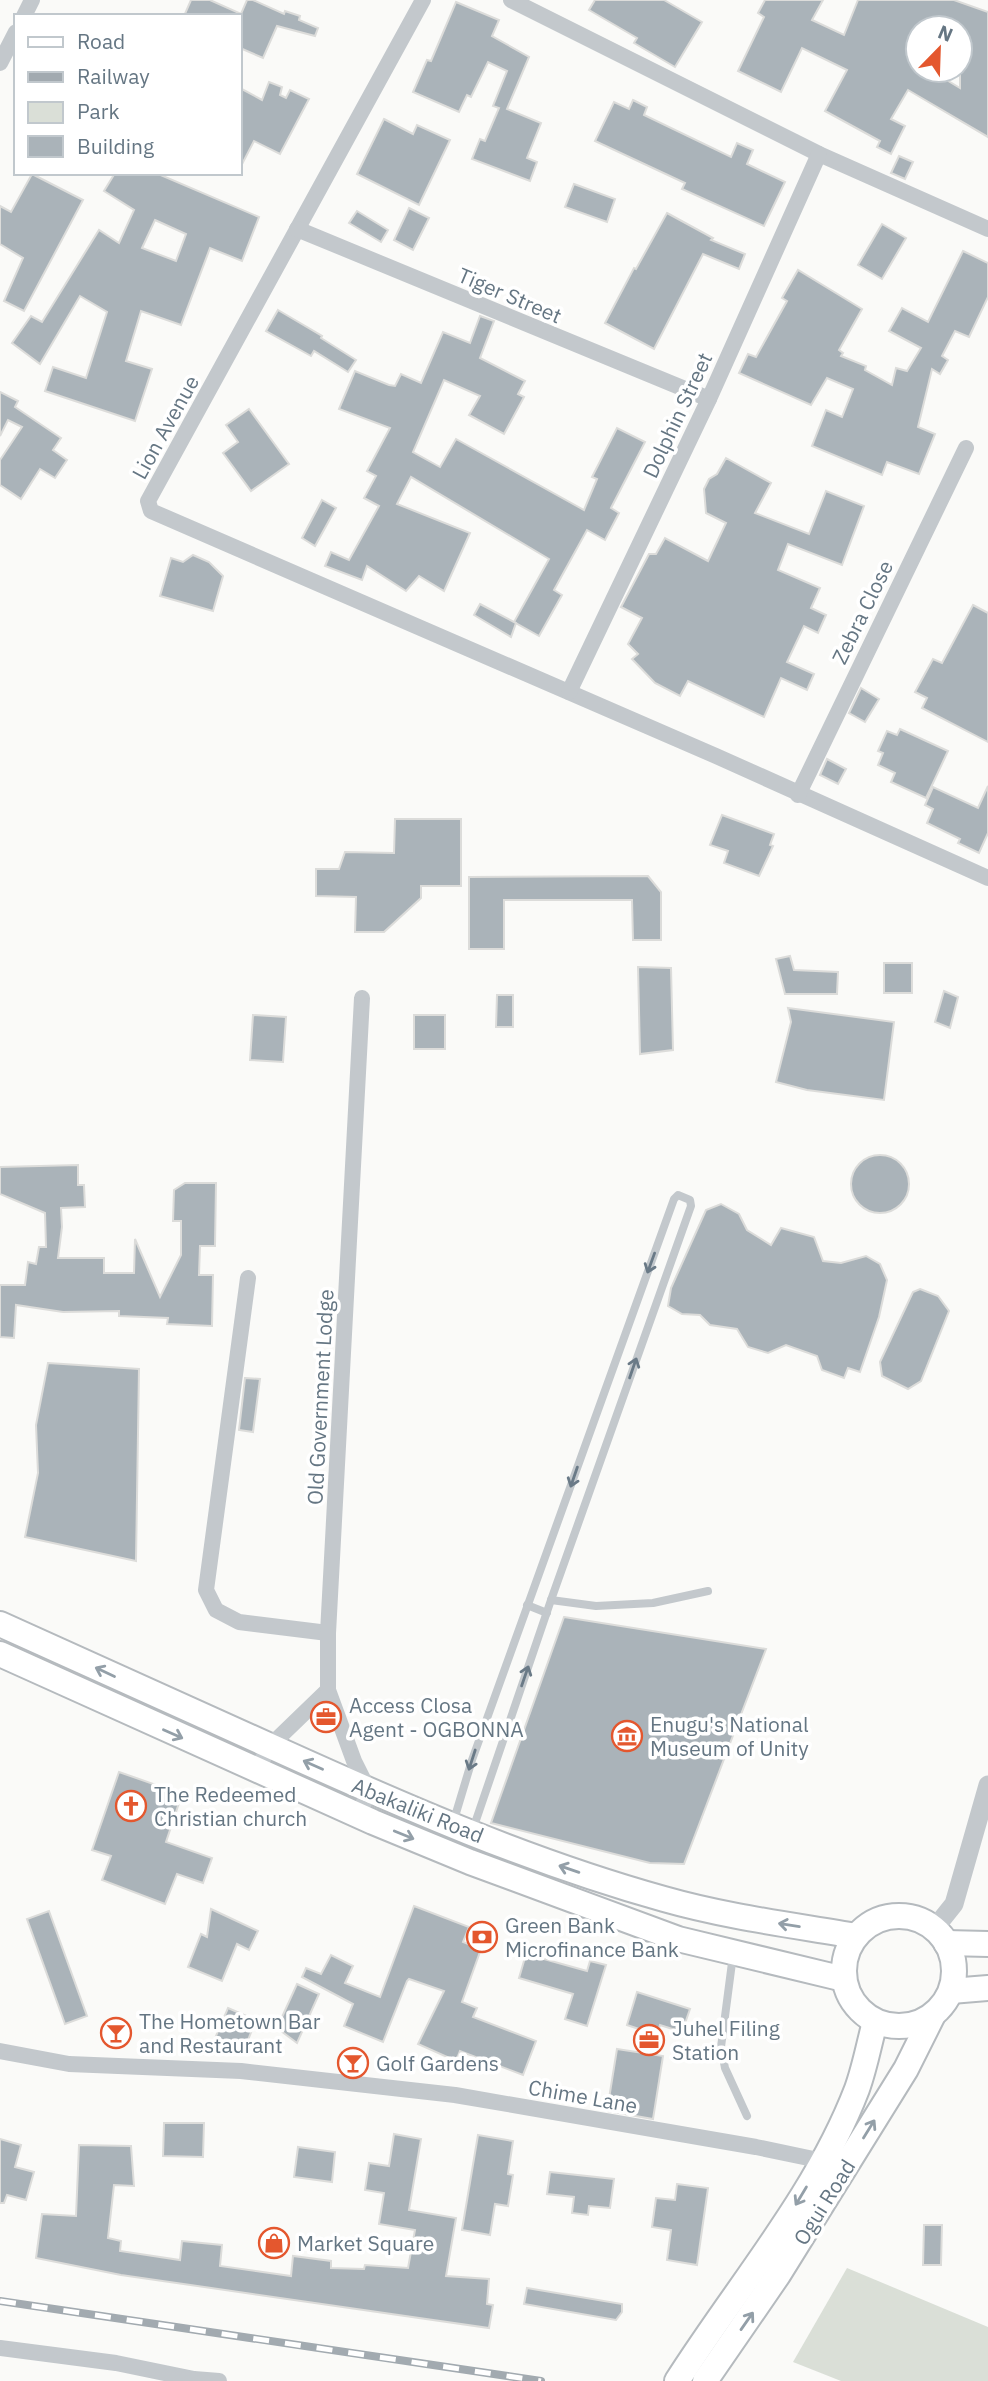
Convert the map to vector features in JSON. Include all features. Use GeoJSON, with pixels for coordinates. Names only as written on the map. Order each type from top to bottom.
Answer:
{"type":"FeatureCollection","features":[{"type":"Feature","properties":{"kind":"main road","name":"Abakaliki Road"},"geometry":{"type":"LineString","coordinates":[[0,1624],[369,1791],[462,1830],[620,1887],[720,1913],[856,1936]]}},
{"type":"Feature","properties":{"kind":"main road","name":"Abakaliki Road"},"geometry":{"type":"LineString","coordinates":[[0,1654],[256,1771],[458,1857],[678,1938],[844,1979]]}},
{"type":"Feature","properties":{"kind":"main road"},"geometry":{"type":"LineString","coordinates":[[607,1913],[620,1887]]}},
{"type":"Feature","properties":{"kind":"main road"},"geometry":{"type":"LineString","coordinates":[[891,1916],[918,1919],[940,1936],[953,1958],[955,1974],[947,2000],[932,2017],[898,2027],[876,2022],[854,2004],[844,1979],[844,1963],[856,1936],[878,1920],[891,1916]]}},
{"type":"Feature","properties":{"kind":"main road"},"geometry":{"type":"LineString","coordinates":[[940,1936],[988,1944]]}},
{"type":"Feature","properties":{"kind":"main road"},"geometry":{"type":"LineString","coordinates":[[951,1991],[988,1988]]}},
{"type":"Feature","properties":{"kind":"main road","name":"Ogui Road"},"geometry":{"type":"LineString","coordinates":[[694,2376],[778,2275],[906,2069],[932,2017]]}},
{"type":"Feature","properties":{"kind":"main road","name":"Ogui Road"},"geometry":{"type":"LineString","coordinates":[[694,2376],[823,2161],[857,2088],[876,2022]]}},
{"type":"Feature","properties":{"kind":"street","name":"Lion Avenue"},"geometry":{"type":"LineString","coordinates":[[423,0],[148,501],[151,511],[988,878]]}},
{"type":"Feature","properties":{"kind":"street"},"geometry":{"type":"LineString","coordinates":[[511,0],[819,154],[988,229]]}},
{"type":"Feature","properties":{"kind":"street"},"geometry":{"type":"LineString","coordinates":[[0,63],[14,36]]}},
{"type":"Feature","properties":{"kind":"street","name":"Dolphin Street"},"geometry":{"type":"LineString","coordinates":[[569,692],[709,399],[819,154]]}},
{"type":"Feature","properties":{"kind":"street","name":"Tiger Street"},"geometry":{"type":"LineString","coordinates":[[297,229],[709,399]]}},
{"type":"Feature","properties":{"kind":"street","name":"Zebra Close"},"geometry":{"type":"LineString","coordinates":[[797,794],[966,448]]}},
{"type":"Feature","properties":{"kind":"street","name":"Old Government Lodge"},"geometry":{"type":"LineString","coordinates":[[362,998],[328,1633],[328,1690],[354,1761],[369,1791]]}},
{"type":"Feature","properties":{"kind":"street"},"geometry":{"type":"LineString","coordinates":[[248,1278],[206,1590],[216,1610],[239,1622],[328,1633]]}},
{"type":"Feature","properties":{"kind":"street"},"geometry":{"type":"LineString","coordinates":[[256,1771],[270,1746],[328,1690]]}},
{"type":"Feature","properties":{"kind":"street"},"geometry":{"type":"LineString","coordinates":[[940,1936],[954,1904],[988,1785]]}},
{"type":"Feature","properties":{"kind":"street"},"geometry":{"type":"LineString","coordinates":[[358,1816],[369,1791]]}},
{"type":"Feature","properties":{"kind":"street","name":"Chime Lane"},"geometry":{"type":"LineString","coordinates":[[0,2051],[69,2064],[241,2071],[455,2095],[823,2161]]}},
{"type":"Feature","properties":{"kind":"street"},"geometry":{"type":"LineString","coordinates":[[0,2348],[116,2363],[194,2379],[219,2381]]}},
{"type":"Feature","properties":{"kind":"lane"},"geometry":{"type":"LineString","coordinates":[[683,1195],[690,1199],[691,1206],[547,1613],[462,1830],[472,1760],[674,1199],[683,1195]]}},
{"type":"Feature","properties":{"kind":"lane"},"geometry":{"type":"LineString","coordinates":[[601,1402],[619,1408]]}},
{"type":"Feature","properties":{"kind":"lane"},"geometry":{"type":"LineString","coordinates":[[551,1600],[596,1606],[653,1603],[708,1591]]}},
{"type":"Feature","properties":{"kind":"lane"},"geometry":{"type":"LineString","coordinates":[[527,1605],[547,1613]]}},
{"type":"Feature","properties":{"kind":"lane"},"geometry":{"type":"LineString","coordinates":[[733,1952],[721,2047],[725,2068],[747,2116]]}},
{"type":"Feature","properties":{"kind":"green space"},"geometry":{"type":"Polygon","coordinates":[[[847,2268],[988,2327],[988,2381],[841,2381],[793,2362],[847,2268]]]}},
{"type":"Feature","properties":{"kind":"building"},"geometry":{"type":"Polygon","coordinates":[[[191,0],[210,0],[241,14],[185,14],[191,0]]]}},
{"type":"Feature","properties":{"kind":"building"},"geometry":{"type":"Polygon","coordinates":[[[247,0],[253,0],[284,14],[285,11],[300,16],[299,20],[318,28],[315,36],[277,26],[263,58],[242,49],[241,14],[247,0]]]}},
{"type":"Feature","properties":{"kind":"building"},"geometry":{"type":"Polygon","coordinates":[[[595,0],[664,0],[702,22],[675,67],[634,43],[637,38],[589,10],[595,0]]]}},
{"type":"Feature","properties":{"kind":"building"},"geometry":{"type":"Polygon","coordinates":[[[765,0],[823,0],[812,20],[844,35],[858,0],[954,0],[988,12],[988,137],[908,90],[891,119],[905,126],[891,154],[877,147],[880,141],[825,111],[847,70],[802,48],[781,92],[738,71],[764,17],[758,13],[765,0]]]}},
{"type":"Feature","properties":{"kind":"building"},"geometry":{"type":"Polygon","coordinates":[[[456,2],[499,20],[492,36],[529,57],[507,109],[541,123],[527,158],[537,162],[530,181],[472,159],[480,139],[485,141],[499,108],[493,106],[507,71],[488,62],[471,97],[467,95],[459,112],[413,92],[427,60],[431,61],[456,2]]]}},
{"type":"Feature","properties":{"kind":"building"},"geometry":{"type":"Polygon","coordinates":[[[269,82],[282,87],[280,95],[286,98],[290,90],[309,99],[280,154],[254,141],[242,164],[242,89],[262,100],[269,82]]]}},
{"type":"Feature","properties":{"kind":"building"},"geometry":{"type":"Polygon","coordinates":[[[633,100],[647,107],[644,115],[731,157],[737,143],[753,150],[747,164],[785,182],[764,226],[682,189],[685,183],[595,141],[614,102],[629,109],[633,100]]]}},
{"type":"Feature","properties":{"kind":"building"},"geometry":{"type":"Polygon","coordinates":[[[384,119],[413,134],[417,125],[450,140],[419,205],[357,174],[384,119]]]}},
{"type":"Feature","properties":{"kind":"building"},"geometry":{"type":"Polygon","coordinates":[[[899,156],[913,162],[905,179],[891,173],[899,156]]]}},
{"type":"Feature","properties":{"kind":"building"},"geometry":{"type":"Polygon","coordinates":[[[31,175],[83,200],[24,311],[4,301],[23,258],[0,244],[0,206],[11,212],[31,175]]]}},
{"type":"Feature","properties":{"kind":"building"},"geometry":{"type":"Polygon","coordinates":[[[114,175],[161,175],[259,217],[242,261],[210,248],[181,325],[141,311],[126,361],[152,369],[135,421],[45,391],[53,367],[86,378],[107,312],[80,296],[40,364],[12,343],[31,316],[42,322],[99,230],[119,243],[134,210],[104,191],[114,175]],[[155,220],[142,248],[176,261],[186,234],[155,220]]]}},
{"type":"Feature","properties":{"kind":"building"},"geometry":{"type":"Polygon","coordinates":[[[574,184],[615,199],[607,222],[565,207],[574,184]]]}},
{"type":"Feature","properties":{"kind":"building"},"geometry":{"type":"Polygon","coordinates":[[[409,208],[429,218],[413,250],[394,240],[409,208]]]}},
{"type":"Feature","properties":{"kind":"building"},"geometry":{"type":"Polygon","coordinates":[[[357,211],[388,230],[381,242],[349,223],[357,211]]]}},
{"type":"Feature","properties":{"kind":"building"},"geometry":{"type":"Polygon","coordinates":[[[667,213],[713,238],[711,240],[745,254],[739,269],[703,254],[654,349],[605,323],[667,213]]]}},
{"type":"Feature","properties":{"kind":"building"},"geometry":{"type":"Polygon","coordinates":[[[882,224],[906,238],[882,279],[858,265],[882,224]]]}},
{"type":"Feature","properties":{"kind":"building"},"geometry":{"type":"Polygon","coordinates":[[[963,251],[988,263],[988,297],[969,337],[955,331],[942,356],[948,360],[940,374],[932,369],[918,427],[935,434],[919,474],[887,462],[882,475],[812,446],[826,410],[842,417],[853,389],[827,378],[811,405],[739,373],[748,354],[756,357],[787,301],[782,298],[798,270],[862,309],[839,350],[843,353],[841,356],[866,366],[865,370],[892,385],[896,368],[907,371],[921,348],[889,331],[902,308],[928,322],[963,251]]]}},
{"type":"Feature","properties":{"kind":"building"},"geometry":{"type":"Polygon","coordinates":[[[278,310],[356,360],[348,372],[314,351],[311,356],[266,331],[278,310]]]}},
{"type":"Feature","properties":{"kind":"building"},"geometry":{"type":"Polygon","coordinates":[[[480,316],[494,321],[480,358],[525,381],[518,394],[524,397],[504,434],[469,415],[480,396],[444,380],[413,452],[440,467],[456,439],[584,510],[597,479],[592,477],[617,428],[645,442],[611,508],[619,513],[605,540],[587,530],[554,590],[562,595],[539,636],[514,622],[549,559],[411,477],[397,504],[470,533],[444,591],[419,576],[406,591],[367,566],[362,580],[325,566],[331,552],[349,560],[379,506],[364,498],[376,476],[367,471],[390,428],[339,409],[355,371],[389,385],[395,386],[401,374],[421,383],[443,332],[470,343],[480,316]]]}},
{"type":"Feature","properties":{"kind":"building"},"geometry":{"type":"Polygon","coordinates":[[[0,392],[18,401],[15,407],[61,438],[53,450],[67,460],[55,478],[40,469],[21,499],[0,485],[0,460],[22,427],[8,420],[0,436],[0,392]]]}},
{"type":"Feature","properties":{"kind":"building"},"geometry":{"type":"Polygon","coordinates":[[[249,409],[289,464],[251,491],[223,453],[238,442],[226,425],[249,409]]]}},
{"type":"Feature","properties":{"kind":"building"},"geometry":{"type":"Polygon","coordinates":[[[726,458],[771,483],[755,513],[809,534],[826,491],[864,506],[842,565],[788,544],[778,570],[820,588],[811,608],[826,615],[818,633],[804,626],[787,662],[814,674],[807,690],[781,678],[764,717],[688,681],[680,696],[655,683],[632,659],[638,654],[628,644],[642,618],[621,607],[649,554],[656,554],[665,538],[708,561],[726,523],[706,513],[704,489],[726,458]]]}},
{"type":"Feature","properties":{"kind":"building"},"geometry":{"type":"Polygon","coordinates":[[[322,500],[336,508],[315,546],[302,538],[322,500]]]}},
{"type":"Feature","properties":{"kind":"building"},"geometry":{"type":"Polygon","coordinates":[[[193,555],[209,562],[223,576],[213,611],[160,596],[171,558],[183,562],[193,555]]]}},
{"type":"Feature","properties":{"kind":"building"},"geometry":{"type":"Polygon","coordinates":[[[480,604],[516,623],[511,637],[474,615],[480,604]]]}},
{"type":"Feature","properties":{"kind":"building"},"geometry":{"type":"Polygon","coordinates":[[[973,605],[988,613],[988,742],[922,708],[927,698],[915,692],[933,659],[942,663],[973,605]]]}},
{"type":"Feature","properties":{"kind":"building"},"geometry":{"type":"Polygon","coordinates":[[[861,688],[879,699],[865,722],[849,713],[861,688]]]}},
{"type":"Feature","properties":{"kind":"building"},"geometry":{"type":"Polygon","coordinates":[[[900,729],[948,751],[926,798],[891,782],[895,773],[878,765],[883,753],[878,751],[887,731],[897,735],[900,729]]]}},
{"type":"Feature","properties":{"kind":"building"},"geometry":{"type":"Polygon","coordinates":[[[827,759],[846,769],[838,784],[820,775],[827,759]]]}},
{"type":"Feature","properties":{"kind":"building"},"geometry":{"type":"Polygon","coordinates":[[[988,786],[988,833],[979,853],[958,843],[960,839],[927,823],[933,809],[925,805],[933,787],[978,808],[988,786]]]}},
{"type":"Feature","properties":{"kind":"building"},"geometry":{"type":"Polygon","coordinates":[[[722,815],[774,834],[770,845],[773,846],[759,876],[724,863],[728,851],[710,845],[722,815]]]}},
{"type":"Feature","properties":{"kind":"building"},"geometry":{"type":"Polygon","coordinates":[[[395,819],[461,819],[461,886],[421,886],[421,898],[384,932],[355,932],[356,897],[316,896],[316,869],[339,869],[345,852],[394,853],[395,819]]]}},
{"type":"Feature","properties":{"kind":"building"},"geometry":{"type":"Polygon","coordinates":[[[648,876],[661,892],[661,940],[633,940],[632,900],[504,900],[504,949],[469,949],[469,877],[648,876]]]}},
{"type":"Feature","properties":{"kind":"building"},"geometry":{"type":"Polygon","coordinates":[[[790,956],[794,970],[838,972],[837,994],[785,994],[776,959],[790,956]]]}},
{"type":"Feature","properties":{"kind":"building"},"geometry":{"type":"Polygon","coordinates":[[[884,963],[912,963],[912,993],[884,993],[884,963]]]}},
{"type":"Feature","properties":{"kind":"building"},"geometry":{"type":"Polygon","coordinates":[[[638,967],[671,968],[673,1050],[640,1054],[638,967]]]}},
{"type":"Feature","properties":{"kind":"building"},"geometry":{"type":"Polygon","coordinates":[[[944,991],[958,997],[950,1028],[935,1022],[944,991]]]}},
{"type":"Feature","properties":{"kind":"building"},"geometry":{"type":"Polygon","coordinates":[[[497,995],[513,995],[513,1027],[496,1027],[497,995]]]}},
{"type":"Feature","properties":{"kind":"building"},"geometry":{"type":"Polygon","coordinates":[[[788,1008],[894,1022],[884,1100],[807,1090],[776,1082],[791,1022],[788,1008]]]}},
{"type":"Feature","properties":{"kind":"building"},"geometry":{"type":"Polygon","coordinates":[[[253,1015],[286,1017],[283,1062],[250,1060],[253,1015]]]}},
{"type":"Feature","properties":{"kind":"building"},"geometry":{"type":"Polygon","coordinates":[[[414,1015],[445,1015],[445,1049],[414,1049],[414,1015]]]}},
{"type":"Feature","properties":{"kind":"building"},"geometry":{"type":"Polygon","coordinates":[[[880,1155],[891,1157],[904,1168],[909,1184],[907,1195],[896,1208],[880,1213],[869,1211],[856,1200],[851,1184],[853,1173],[864,1160],[880,1155]]]}},
{"type":"Feature","properties":{"kind":"building"},"geometry":{"type":"Polygon","coordinates":[[[78,1165],[78,1185],[84,1185],[85,1207],[61,1208],[62,1227],[58,1258],[104,1258],[104,1273],[134,1273],[135,1239],[160,1297],[181,1255],[181,1221],[173,1221],[174,1190],[185,1183],[216,1183],[215,1246],[200,1246],[199,1275],[213,1275],[212,1326],[167,1324],[168,1318],[119,1316],[119,1311],[63,1312],[16,1305],[14,1338],[0,1337],[0,1285],[25,1285],[28,1262],[36,1264],[39,1247],[46,1247],[45,1213],[0,1194],[0,1167],[78,1165]]]}},
{"type":"Feature","properties":{"kind":"building"},"geometry":{"type":"Polygon","coordinates":[[[721,1204],[739,1214],[747,1230],[771,1245],[781,1228],[814,1237],[823,1261],[841,1263],[866,1256],[880,1264],[887,1280],[879,1317],[860,1372],[848,1368],[844,1378],[822,1370],[817,1356],[786,1345],[768,1353],[748,1347],[737,1329],[710,1325],[700,1315],[682,1314],[668,1306],[671,1288],[706,1210],[721,1204]]]}},
{"type":"Feature","properties":{"kind":"building"},"geometry":{"type":"Polygon","coordinates":[[[920,1289],[938,1296],[949,1311],[921,1381],[908,1389],[882,1376],[880,1362],[913,1292],[920,1289]]]}},
{"type":"Feature","properties":{"kind":"building"},"geometry":{"type":"Polygon","coordinates":[[[48,1363],[139,1369],[136,1561],[25,1537],[38,1473],[36,1425],[48,1363]]]}},
{"type":"Feature","properties":{"kind":"building"},"geometry":{"type":"Polygon","coordinates":[[[245,1378],[260,1379],[253,1432],[239,1430],[245,1378]]]}},
{"type":"Feature","properties":{"kind":"building","name":"Enugu's National Museum of Unity"},"geometry":{"type":"Polygon","coordinates":[[[564,1617],[766,1649],[684,1864],[650,1863],[491,1823],[564,1617]]]}},
{"type":"Feature","properties":{"kind":"building"},"geometry":{"type":"Polygon","coordinates":[[[119,1772],[182,1794],[166,1842],[212,1858],[203,1883],[177,1874],[165,1904],[102,1880],[111,1856],[92,1850],[119,1772]]]}},
{"type":"Feature","properties":{"kind":"building"},"geometry":{"type":"Polygon","coordinates":[[[414,1906],[469,1927],[463,1942],[481,1949],[462,2002],[477,2008],[473,2017],[536,2041],[523,2075],[460,2051],[456,2061],[418,2044],[444,1991],[409,1979],[383,2042],[344,2026],[353,2004],[302,1977],[306,1968],[321,1974],[331,1955],[353,1966],[345,1983],[380,1997],[414,1906]]]}},
{"type":"Feature","properties":{"kind":"building"},"geometry":{"type":"Polygon","coordinates":[[[211,1909],[258,1931],[249,1950],[237,1944],[222,1981],[188,1967],[201,1934],[207,1937],[211,1909]]]}},
{"type":"Feature","properties":{"kind":"building"},"geometry":{"type":"Polygon","coordinates":[[[49,1911],[87,2016],[65,2024],[27,1919],[49,1911]]]}},
{"type":"Feature","properties":{"kind":"building"},"geometry":{"type":"Polygon","coordinates":[[[526,1954],[587,1971],[590,1961],[606,1965],[587,2026],[565,2019],[573,1994],[519,1978],[526,1954]]]}},
{"type":"Feature","properties":{"kind":"building"},"geometry":{"type":"Polygon","coordinates":[[[297,1984],[319,1994],[297,2043],[277,2028],[297,1984]]]}},
{"type":"Feature","properties":{"kind":"building"},"geometry":{"type":"Polygon","coordinates":[[[637,1992],[690,2009],[682,2032],[660,2025],[657,2035],[627,2025],[637,1992]]]}},
{"type":"Feature","properties":{"kind":"building"},"geometry":{"type":"Polygon","coordinates":[[[228,2008],[256,2020],[242,2055],[213,2043],[228,2008]]]}},
{"type":"Feature","properties":{"kind":"building"},"geometry":{"type":"Polygon","coordinates":[[[617,2049],[663,2056],[653,2119],[607,2111],[617,2049]]]}},
{"type":"Feature","properties":{"kind":"building"},"geometry":{"type":"Polygon","coordinates":[[[164,2123],[204,2123],[203,2157],[163,2156],[164,2123]]]}},
{"type":"Feature","properties":{"kind":"building"},"geometry":{"type":"Polygon","coordinates":[[[394,2134],[421,2139],[409,2210],[456,2218],[446,2276],[489,2279],[487,2304],[493,2305],[489,2328],[121,2275],[36,2258],[42,2214],[76,2216],[79,2145],[131,2146],[134,2186],[114,2185],[108,2238],[121,2241],[120,2251],[180,2260],[182,2241],[222,2245],[220,2266],[291,2276],[293,2256],[331,2261],[331,2268],[364,2269],[365,2265],[408,2268],[415,2230],[379,2224],[384,2193],[365,2190],[369,2163],[389,2166],[394,2134]]]}},
{"type":"Feature","properties":{"kind":"building"},"geometry":{"type":"Polygon","coordinates":[[[478,2135],[513,2141],[508,2174],[513,2175],[508,2206],[495,2204],[490,2235],[462,2230],[478,2135]]]}},
{"type":"Feature","properties":{"kind":"building"},"geometry":{"type":"Polygon","coordinates":[[[0,2139],[21,2145],[15,2167],[34,2172],[26,2200],[7,2195],[4,2203],[0,2203],[0,2139]]]}},
{"type":"Feature","properties":{"kind":"building"},"geometry":{"type":"Polygon","coordinates":[[[298,2147],[335,2152],[332,2182],[294,2177],[298,2147]]]}},
{"type":"Feature","properties":{"kind":"building"},"geometry":{"type":"Polygon","coordinates":[[[550,2172],[614,2179],[610,2208],[589,2206],[588,2215],[572,2213],[574,2197],[547,2194],[550,2172]]]}},
{"type":"Feature","properties":{"kind":"building"},"geometry":{"type":"Polygon","coordinates":[[[677,2184],[708,2188],[697,2265],[667,2260],[671,2230],[652,2227],[656,2198],[675,2200],[677,2184]]]}},
{"type":"Feature","properties":{"kind":"building"},"geometry":{"type":"Polygon","coordinates":[[[924,2225],[942,2225],[941,2265],[923,2265],[924,2225]]]}},
{"type":"Feature","properties":{"kind":"building"},"geometry":{"type":"Polygon","coordinates":[[[527,2288],[622,2304],[622,2312],[616,2320],[524,2304],[527,2288]]]}},
{"type":"Feature","properties":{"kind":"railway"},"geometry":{"type":"LineString","coordinates":[[0,2301],[541,2381]]}},
{"type":"Feature","properties":{"kind":"place","name":"Access Closa Agent - OGBONNA"},"geometry":{"type":"Point","coordinates":[326,1717]}},
{"type":"Feature","properties":{"kind":"place","name":"Enugu's National Museum of Unity"},"geometry":{"type":"Point","coordinates":[627,1736]}},
{"type":"Feature","properties":{"kind":"place","name":"The Redeemed Christian church"},"geometry":{"type":"Point","coordinates":[131,1806]}},
{"type":"Feature","properties":{"kind":"place","name":"Green Bank Microfinance Bank"},"geometry":{"type":"Point","coordinates":[482,1937]}},
{"type":"Feature","properties":{"kind":"place","name":"The Hometown Bar and Restaurant"},"geometry":{"type":"Point","coordinates":[116,2033]}},
{"type":"Feature","properties":{"kind":"place","name":"Juhel Filing Station"},"geometry":{"type":"Point","coordinates":[649,2040]}},
{"type":"Feature","properties":{"kind":"place","name":"Golf Gardens"},"geometry":{"type":"Point","coordinates":[353,2063]}},
{"type":"Feature","properties":{"kind":"place","name":"Market Square"},"geometry":{"type":"Point","coordinates":[274,2243]}}]}
